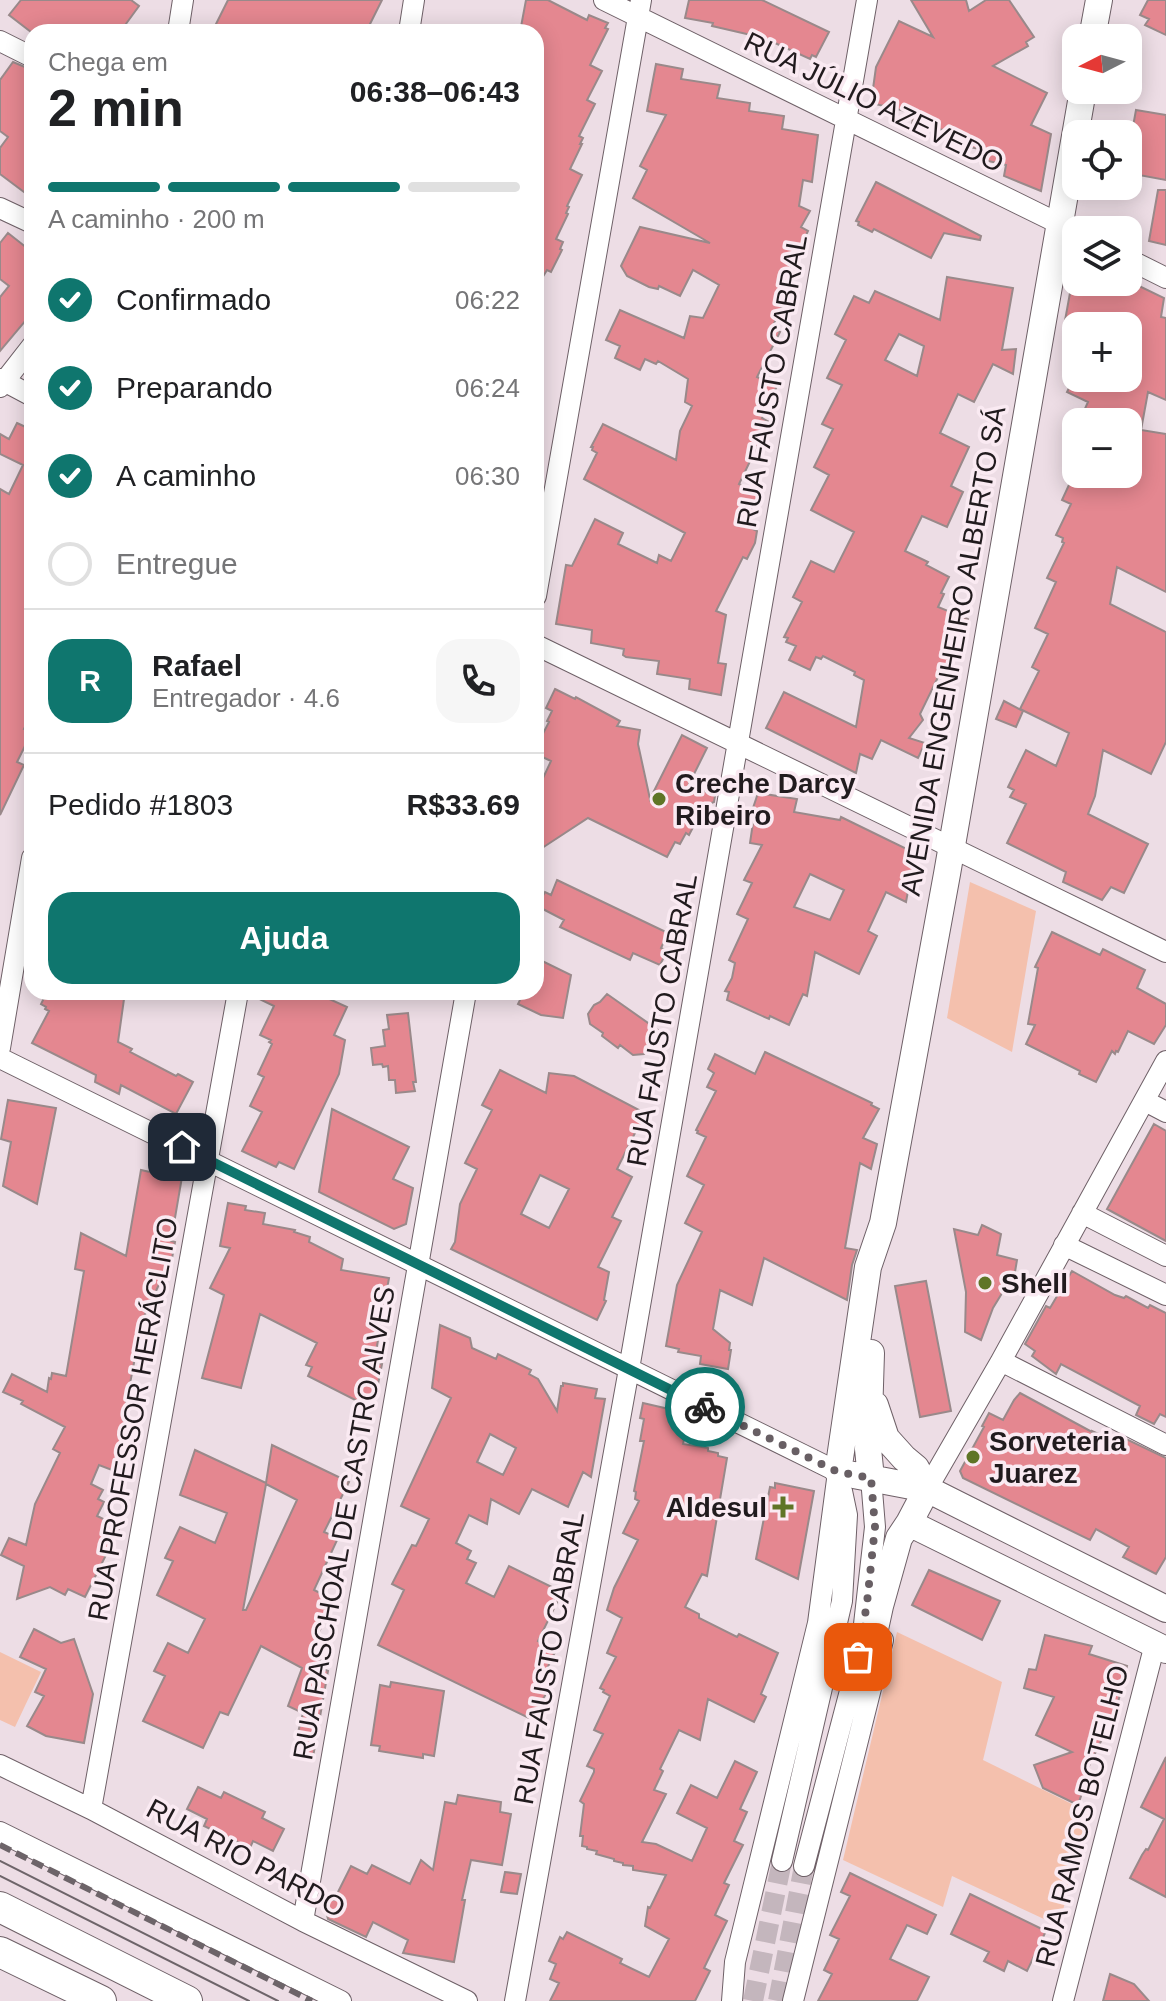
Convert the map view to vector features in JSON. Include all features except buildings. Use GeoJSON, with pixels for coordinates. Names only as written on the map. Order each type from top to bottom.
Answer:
{"type":"FeatureCollection","features":[{"type":"Feature","properties":{"kind":"highway"},"geometry":{"type":"LineString","coordinates":[[0,1907],[187,2001]]}},
{"type":"Feature","properties":{"kind":"highway"},"geometry":{"type":"LineString","coordinates":[[0,1952],[101,2001]]}},
{"type":"Feature","properties":{"kind":"main road"},"geometry":{"type":"LineString","coordinates":[[1095,24],[1099,0]]}},
{"type":"Feature","properties":{"kind":"main road","name":"AVENIDA ENGENHEIRO ALBERTO SÁ"},"geometry":{"type":"LineString","coordinates":[[1069,216],[1081,104]]}},
{"type":"Feature","properties":{"kind":"main road","name":"AVENIDA ENGENHEIRO ALBERTO SÁ"},"geometry":{"type":"LineString","coordinates":[[838,1472],[868,1267],[883,1223],[1062,260]]}},
{"type":"Feature","properties":{"kind":"main road","name":"AVENIDA ENGENHEIRO ALBERTO SÁ"},"geometry":{"type":"LineString","coordinates":[[871,1478],[868,1449],[871,1346],[884,1271],[883,1223]]}},
{"type":"Feature","properties":{"kind":"main road"},"geometry":{"type":"LineString","coordinates":[[853,1681],[870,1652],[899,1538],[916,1527],[927,1489],[916,1468],[886,1438],[876,1411],[870,1369]]}},
{"type":"Feature","properties":{"kind":"main road"},"geometry":{"type":"LineString","coordinates":[[838,1472],[927,1489],[1163,1601]]}},
{"type":"Feature","properties":{"kind":"main road"},"geometry":{"type":"LineString","coordinates":[[916,1527],[1160,1647]]}},
{"type":"Feature","properties":{"kind":"street"},"geometry":{"type":"LineString","coordinates":[[179,24],[183,0]]}},
{"type":"Feature","properties":{"kind":"street"},"geometry":{"type":"LineString","coordinates":[[410,24],[414,0]]}},
{"type":"Feature","properties":{"kind":"street","name":"RUA JÚLIO AZEVEDO"},"geometry":{"type":"LineString","coordinates":[[604,0],[640,8],[845,119],[1062,225]]}},
{"type":"Feature","properties":{"kind":"street","name":"RUA FAUSTO CABRAL"},"geometry":{"type":"LineString","coordinates":[[515,2001],[629,1369],[867,0]]}},
{"type":"Feature","properties":{"kind":"street"},"geometry":{"type":"LineString","coordinates":[[544,551],[640,8]]}},
{"type":"Feature","properties":{"kind":"street"},"geometry":{"type":"LineString","coordinates":[[0,41],[24,53]]}},
{"type":"Feature","properties":{"kind":"street"},"geometry":{"type":"LineString","coordinates":[[0,208],[24,219]]}},
{"type":"Feature","properties":{"kind":"street"},"geometry":{"type":"LineString","coordinates":[[1142,266],[1166,278]]}},
{"type":"Feature","properties":{"kind":"street"},"geometry":{"type":"LineString","coordinates":[[24,356],[2,382],[24,392]]}},
{"type":"Feature","properties":{"kind":"street"},"geometry":{"type":"LineString","coordinates":[[544,649],[951,847],[1165,947]]}},
{"type":"Feature","properties":{"kind":"street"},"geometry":{"type":"LineString","coordinates":[[0,1048],[24,906]]}},
{"type":"Feature","properties":{"kind":"street","name":"RUA PROFESSOR HERÁCLITO"},"geometry":{"type":"LineString","coordinates":[[91,1809],[237,1000]]}},
{"type":"Feature","properties":{"kind":"street","name":"RUA PASCHOAL DE CASTRO ALVES"},"geometry":{"type":"LineString","coordinates":[[303,1921],[465,1000]]}},
{"type":"Feature","properties":{"kind":"street"},"geometry":{"type":"LineString","coordinates":[[0,1058],[838,1472]]}},
{"type":"Feature","properties":{"kind":"street"},"geometry":{"type":"LineString","coordinates":[[927,1489],[1166,1061]]}},
{"type":"Feature","properties":{"kind":"street"},"geometry":{"type":"LineString","coordinates":[[1145,1101],[1166,1112]]}},
{"type":"Feature","properties":{"kind":"street"},"geometry":{"type":"LineString","coordinates":[[1082,1213],[1166,1256]]}},
{"type":"Feature","properties":{"kind":"street"},"geometry":{"type":"LineString","coordinates":[[1064,1245],[1166,1295]]}},
{"type":"Feature","properties":{"kind":"street"},"geometry":{"type":"LineString","coordinates":[[1001,1361],[1166,1445]]}},
{"type":"Feature","properties":{"kind":"street","name":"AVENIDA ENGENHEIRO ALBERTO SÁ"},"geometry":{"type":"LineString","coordinates":[[782,1861],[842,1601],[847,1515],[838,1472]]}},
{"type":"Feature","properties":{"kind":"street","name":"AVENIDA ENGENHEIRO ALBERTO SÁ"},"geometry":{"type":"LineString","coordinates":[[732,2001],[735,1962],[818,1623],[838,1472]]}},
{"type":"Feature","properties":{"kind":"street","name":"AVENIDA ENGENHEIRO ALBERTO SÁ"},"geometry":{"type":"LineString","coordinates":[[804,1866],[853,1681],[865,1618],[875,1527],[871,1478]]}},
{"type":"Feature","properties":{"kind":"street"},"geometry":{"type":"LineString","coordinates":[[793,2001],[904,1560],[916,1527]]}},
{"type":"Feature","properties":{"kind":"street","name":"RUA RAMOS BOTELHO"},"geometry":{"type":"LineString","coordinates":[[1063,2001],[1160,1647]]}},
{"type":"Feature","properties":{"kind":"street","name":"RUA RIO PARDO"},"geometry":{"type":"LineString","coordinates":[[0,1765],[91,1809],[303,1921],[467,2001]]}},
{"type":"Feature","properties":{"kind":"street"},"geometry":{"type":"LineString","coordinates":[[0,1832],[341,2001]]}},
{"type":"Feature","properties":{"kind":"shaded area"},"geometry":{"type":"Polygon","coordinates":[[[970,882],[1036,911],[1012,1052],[947,1018],[970,882]]]}},
{"type":"Feature","properties":{"kind":"shaded area"},"geometry":{"type":"Polygon","coordinates":[[[897,1632],[1002,1682],[983,1760],[1088,1812],[1059,1926],[952,1876],[943,1907],[843,1860],[897,1632]]]}},
{"type":"Feature","properties":{"kind":"shaded area"},"geometry":{"type":"Polygon","coordinates":[[[0,1652],[41,1672],[15,1727],[0,1720],[0,1652]]]}},
{"type":"Feature","properties":{"kind":"tunnel"},"geometry":{"type":"LineString","coordinates":[[753,2001],[782,1861]]}},
{"type":"Feature","properties":{"kind":"tunnel"},"geometry":{"type":"LineString","coordinates":[[778,2001],[804,1866]]}},
{"type":"Feature","properties":{"kind":"tram line"},"geometry":{"type":"LineString","coordinates":[[0,1861],[278,2001]]}},
{"type":"Feature","properties":{"kind":"tram line"},"geometry":{"type":"LineString","coordinates":[[0,1876],[249,2001]]}},
{"type":"Feature","properties":{"kind":"railway"},"geometry":{"type":"LineString","coordinates":[[0,1845],[312,2001]]}},
{"type":"Feature","properties":{"kind":"way so far"},"geometry":{"type":"LineString","coordinates":[[705,1407],[838,1472],[871,1478],[875,1527],[858,1657]]}},
{"type":"Feature","properties":{"kind":"place","name":"Creche Darcy Ribeiro"},"geometry":{"type":"Point","coordinates":[659,799]}},
{"type":"Feature","properties":{"kind":"place","name":"Shell"},"geometry":{"type":"Point","coordinates":[985,1283]}},
{"type":"Feature","properties":{"kind":"place","name":"Sorveteria Juarez"},"geometry":{"type":"Point","coordinates":[973,1457]}},
{"type":"Feature","properties":{"kind":"place","name":"Aldesul"},"geometry":{"type":"Point","coordinates":[783,1507]}},
{"type":"Feature","properties":{"kind":"route"},"geometry":{"type":"LineString","coordinates":[[182,1147],[705,1407]]}}]}
